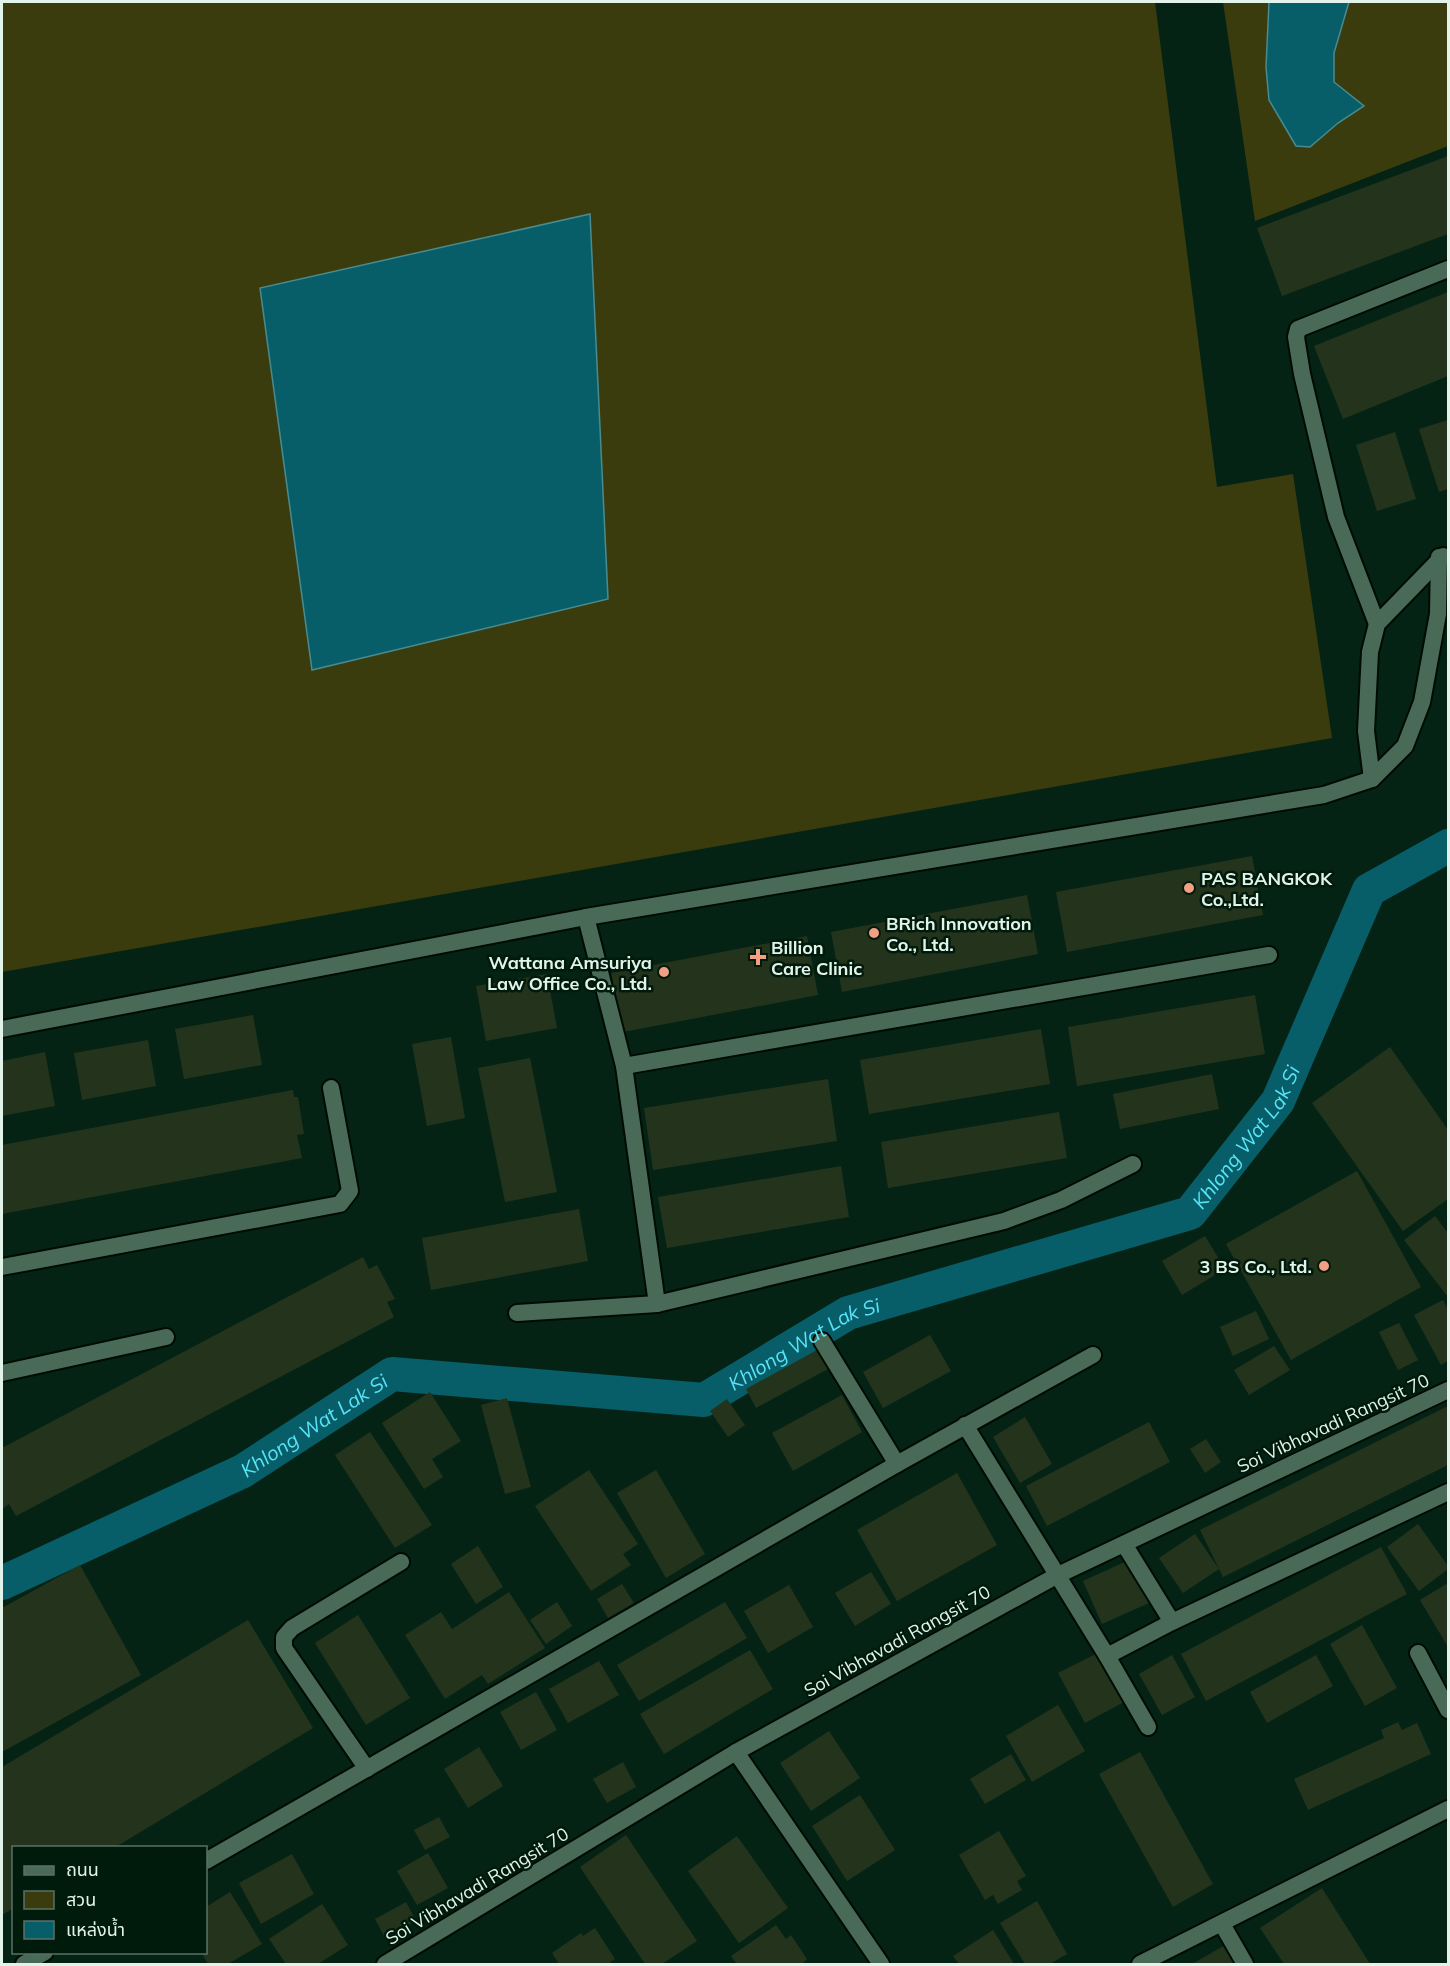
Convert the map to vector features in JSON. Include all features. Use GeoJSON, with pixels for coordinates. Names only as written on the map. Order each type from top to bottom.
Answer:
{"type":"FeatureCollection","features":[{"type":"Feature","properties":{"kind":"street"},"geometry":{"type":"LineString","coordinates":[[1377,624],[1336,517],[1302,374],[1296,337],[1298,329],[1449,269]]}},
{"type":"Feature","properties":{"kind":"street"},"geometry":{"type":"LineString","coordinates":[[1372,779],[1366,731],[1370,652],[1377,624],[1444,556]]}},
{"type":"Feature","properties":{"kind":"street"},"geometry":{"type":"LineString","coordinates":[[2,1029],[586,917],[1324,795],[1372,779],[1405,746],[1422,702],[1438,614],[1444,556]]}},
{"type":"Feature","properties":{"kind":"street"},"geometry":{"type":"LineString","coordinates":[[586,917],[624,1066],[657,1304]]}},
{"type":"Feature","properties":{"kind":"street"},"geometry":{"type":"LineString","coordinates":[[624,1066],[1269,956]]}},
{"type":"Feature","properties":{"kind":"street"},"geometry":{"type":"LineString","coordinates":[[2,1267],[340,1204],[350,1191],[331,1088]]}},
{"type":"Feature","properties":{"kind":"street"},"geometry":{"type":"LineString","coordinates":[[517,1313],[657,1304],[1004,1221],[1061,1200],[1133,1164]]}},
{"type":"Feature","properties":{"kind":"street"},"geometry":{"type":"LineString","coordinates":[[2,1373],[166,1337]]}},
{"type":"Feature","properties":{"kind":"street"},"geometry":{"type":"LineString","coordinates":[[822,1341],[897,1464]]}},
{"type":"Feature","properties":{"kind":"street"},"geometry":{"type":"LineString","coordinates":[[207,1860],[965,1425],[1094,1355]]}},
{"type":"Feature","properties":{"kind":"street","name":"Soi Vibhavadi Rangsit 70"},"geometry":{"type":"LineString","coordinates":[[385,1965],[736,1752],[1056,1576],[1449,1390]]}},
{"type":"Feature","properties":{"kind":"street"},"geometry":{"type":"LineString","coordinates":[[965,1425],[1148,1727]]}},
{"type":"Feature","properties":{"kind":"street"},"geometry":{"type":"LineString","coordinates":[[1107,1656],[1172,1622],[1449,1492]]}},
{"type":"Feature","properties":{"kind":"street"},"geometry":{"type":"LineString","coordinates":[[1124,1544],[1172,1622]]}},
{"type":"Feature","properties":{"kind":"street"},"geometry":{"type":"LineString","coordinates":[[367,1769],[284,1648],[284,1637],[292,1628],[401,1562]]}},
{"type":"Feature","properties":{"kind":"street"},"geometry":{"type":"LineString","coordinates":[[1418,1653],[1449,1710]]}},
{"type":"Feature","properties":{"kind":"street"},"geometry":{"type":"LineString","coordinates":[[736,1752],[881,1965]]}},
{"type":"Feature","properties":{"kind":"street"},"geometry":{"type":"LineString","coordinates":[[1140,1965],[1449,1809]]}},
{"type":"Feature","properties":{"kind":"street"},"geometry":{"type":"LineString","coordinates":[[1222,1924],[1245,1965]]}},
{"type":"Feature","properties":{"kind":"street"},"geometry":{"type":"LineString","coordinates":[[24,1965],[43,1954]]}},
{"type":"Feature","properties":{"kind":"green space"},"geometry":{"type":"Polygon","coordinates":[[[2,2],[1155,2],[1217,487],[1293,474],[1332,738],[2,972],[2,2]]]}},
{"type":"Feature","properties":{"kind":"green space"},"geometry":{"type":"Polygon","coordinates":[[[1223,2],[1269,2],[1266,67],[1338,123],[1364,106],[1334,82],[1334,53],[1349,2],[1448,2],[1448,146],[1255,221],[1223,2]]]}},
{"type":"Feature","properties":{"kind":"water"},"geometry":{"type":"Polygon","coordinates":[[[1269,2],[1349,2],[1334,53],[1334,82],[1364,106],[1338,123],[1310,147],[1296,146],[1269,100],[1266,67],[1269,2]]]}},
{"type":"Feature","properties":{"kind":"water"},"geometry":{"type":"Polygon","coordinates":[[[590,214],[608,599],[312,670],[260,288],[590,214]]]}},
{"type":"Feature","properties":{"kind":"building"},"geometry":{"type":"Polygon","coordinates":[[[1448,156],[1448,234],[1282,296],[1257,228],[1448,156]]]}},
{"type":"Feature","properties":{"kind":"building"},"geometry":{"type":"Polygon","coordinates":[[[1448,292],[1448,376],[1343,419],[1314,346],[1448,292]]]}},
{"type":"Feature","properties":{"kind":"building"},"geometry":{"type":"Polygon","coordinates":[[[1448,420],[1448,489],[1439,492],[1419,429],[1448,420]]]}},
{"type":"Feature","properties":{"kind":"building"},"geometry":{"type":"Polygon","coordinates":[[[1395,432],[1416,499],[1377,511],[1356,445],[1395,432]]]}},
{"type":"Feature","properties":{"kind":"building"},"geometry":{"type":"Polygon","coordinates":[[[1252,856],[1263,915],[1067,952],[1056,892],[1252,856]]]}},
{"type":"Feature","properties":{"kind":"building"},"geometry":{"type":"Polygon","coordinates":[[[1027,895],[1038,954],[842,992],[831,932],[1027,895]]]}},
{"type":"Feature","properties":{"kind":"building"},"geometry":{"type":"Polygon","coordinates":[[[807,936],[818,995],[623,1032],[611,973],[807,936]]]}},
{"type":"Feature","properties":{"kind":"building"},"geometry":{"type":"Polygon","coordinates":[[[547,974],[557,1028],[486,1041],[476,986],[547,974]]]}},
{"type":"Feature","properties":{"kind":"building"},"geometry":{"type":"Polygon","coordinates":[[[1255,995],[1265,1054],[1077,1086],[1068,1027],[1255,995]]]}},
{"type":"Feature","properties":{"kind":"building"},"geometry":{"type":"Polygon","coordinates":[[[253,1015],[262,1065],[184,1079],[175,1029],[253,1015]]]}},
{"type":"Feature","properties":{"kind":"building"},"geometry":{"type":"Polygon","coordinates":[[[1041,1029],[1050,1084],[869,1114],[860,1060],[1041,1029]]]}},
{"type":"Feature","properties":{"kind":"building"},"geometry":{"type":"Polygon","coordinates":[[[451,1037],[465,1118],[427,1126],[412,1044],[451,1037]]]}},
{"type":"Feature","properties":{"kind":"building"},"geometry":{"type":"Polygon","coordinates":[[[148,1040],[156,1086],[82,1100],[74,1053],[148,1040]]]}},
{"type":"Feature","properties":{"kind":"building"},"geometry":{"type":"Polygon","coordinates":[[[1390,1047],[1448,1130],[1448,1199],[1403,1231],[1312,1103],[1390,1047]]]}},
{"type":"Feature","properties":{"kind":"building"},"geometry":{"type":"Polygon","coordinates":[[[45,1052],[55,1106],[2,1116],[2,1061],[45,1052]]]}},
{"type":"Feature","properties":{"kind":"building"},"geometry":{"type":"Polygon","coordinates":[[[530,1058],[557,1192],[505,1202],[478,1068],[530,1058]]]}},
{"type":"Feature","properties":{"kind":"building"},"geometry":{"type":"Polygon","coordinates":[[[1212,1074],[1219,1109],[1120,1129],[1113,1094],[1212,1074]]]}},
{"type":"Feature","properties":{"kind":"building"},"geometry":{"type":"Polygon","coordinates":[[[828,1079],[837,1141],[653,1170],[644,1108],[828,1079]]]}},
{"type":"Feature","properties":{"kind":"building"},"geometry":{"type":"Polygon","coordinates":[[[293,1090],[294,1097],[298,1097],[304,1134],[297,1135],[302,1158],[2,1214],[2,1145],[293,1090]]]}},
{"type":"Feature","properties":{"kind":"building"},"geometry":{"type":"Polygon","coordinates":[[[1059,1112],[1067,1158],[888,1188],[881,1142],[1059,1112]]]}},
{"type":"Feature","properties":{"kind":"building"},"geometry":{"type":"Polygon","coordinates":[[[841,1166],[849,1217],[667,1248],[658,1197],[841,1166]]]}},
{"type":"Feature","properties":{"kind":"building","name":"3 BS Co., Ltd."},"geometry":{"type":"Polygon","coordinates":[[[1357,1171],[1421,1287],[1291,1360],[1226,1244],[1357,1171]]]}},
{"type":"Feature","properties":{"kind":"building"},"geometry":{"type":"Polygon","coordinates":[[[579,1209],[588,1261],[431,1290],[422,1238],[579,1209]]]}},
{"type":"Feature","properties":{"kind":"building"},"geometry":{"type":"Polygon","coordinates":[[[1435,1216],[1448,1233],[1448,1297],[1404,1240],[1435,1216]]]}},
{"type":"Feature","properties":{"kind":"building"},"geometry":{"type":"Polygon","coordinates":[[[1205,1236],[1225,1269],[1182,1295],[1162,1261],[1205,1236]]]}},
{"type":"Feature","properties":{"kind":"building"},"geometry":{"type":"Polygon","coordinates":[[[363,1257],[369,1269],[377,1265],[395,1299],[387,1302],[394,1317],[16,1516],[9,1504],[2,1509],[2,1448],[363,1257]]]}},
{"type":"Feature","properties":{"kind":"building"},"geometry":{"type":"Polygon","coordinates":[[[1443,1300],[1448,1310],[1448,1361],[1441,1365],[1414,1315],[1443,1300]]]}},
{"type":"Feature","properties":{"kind":"building"},"geometry":{"type":"Polygon","coordinates":[[[1256,1311],[1269,1339],[1233,1356],[1220,1327],[1256,1311]]]}},
{"type":"Feature","properties":{"kind":"building"},"geometry":{"type":"Polygon","coordinates":[[[1399,1323],[1418,1360],[1398,1370],[1379,1332],[1399,1323]]]}},
{"type":"Feature","properties":{"kind":"building"},"geometry":{"type":"Polygon","coordinates":[[[930,1335],[951,1371],[883,1408],[863,1372],[930,1335]]]}},
{"type":"Feature","properties":{"kind":"building"},"geometry":{"type":"Polygon","coordinates":[[[1274,1346],[1290,1370],[1249,1395],[1234,1370],[1274,1346]]]}},
{"type":"Feature","properties":{"kind":"building"},"geometry":{"type":"Polygon","coordinates":[[[817,1350],[828,1369],[756,1408],[746,1389],[817,1350]]]}},
{"type":"Feature","properties":{"kind":"building"},"geometry":{"type":"Polygon","coordinates":[[[430,1392],[461,1441],[432,1459],[443,1477],[424,1489],[382,1423],[430,1392]]]}},
{"type":"Feature","properties":{"kind":"building"},"geometry":{"type":"Polygon","coordinates":[[[842,1395],[862,1432],[793,1471],[772,1433],[842,1395]]]}},
{"type":"Feature","properties":{"kind":"building"},"geometry":{"type":"Polygon","coordinates":[[[507,1398],[531,1487],[505,1494],[481,1405],[507,1398]]]}},
{"type":"Feature","properties":{"kind":"building"},"geometry":{"type":"Polygon","coordinates":[[[727,1399],[745,1425],[728,1437],[710,1411],[727,1399]]]}},
{"type":"Feature","properties":{"kind":"building"},"geometry":{"type":"Polygon","coordinates":[[[1448,1406],[1448,1465],[1223,1577],[1200,1530],[1448,1406]]]}},
{"type":"Feature","properties":{"kind":"building"},"geometry":{"type":"Polygon","coordinates":[[[1025,1417],[1052,1464],[1020,1483],[993,1437],[1025,1417]]]}},
{"type":"Feature","properties":{"kind":"building"},"geometry":{"type":"Polygon","coordinates":[[[1149,1422],[1170,1462],[1047,1526],[1026,1486],[1149,1422]]]}},
{"type":"Feature","properties":{"kind":"building"},"geometry":{"type":"Polygon","coordinates":[[[370,1432],[432,1525],[395,1548],[335,1455],[370,1432]]]}},
{"type":"Feature","properties":{"kind":"building"},"geometry":{"type":"Polygon","coordinates":[[[1206,1439],[1221,1462],[1205,1473],[1190,1449],[1206,1439]]]}},
{"type":"Feature","properties":{"kind":"building"},"geometry":{"type":"Polygon","coordinates":[[[589,1470],[638,1544],[623,1554],[631,1565],[591,1591],[535,1506],[589,1470]]]}},
{"type":"Feature","properties":{"kind":"building"},"geometry":{"type":"Polygon","coordinates":[[[656,1470],[705,1554],[666,1578],[617,1493],[656,1470]]]}},
{"type":"Feature","properties":{"kind":"building"},"geometry":{"type":"Polygon","coordinates":[[[957,1473],[997,1545],[897,1601],[857,1530],[957,1473]]]}},
{"type":"Feature","properties":{"kind":"building"},"geometry":{"type":"Polygon","coordinates":[[[1418,1524],[1448,1566],[1448,1569],[1419,1591],[1387,1547],[1418,1524]]]}},
{"type":"Feature","properties":{"kind":"building"},"geometry":{"type":"Polygon","coordinates":[[[1195,1534],[1219,1569],[1183,1593],[1159,1558],[1195,1534]]]}},
{"type":"Feature","properties":{"kind":"building"},"geometry":{"type":"Polygon","coordinates":[[[478,1546],[503,1587],[476,1604],[451,1564],[478,1546]]]}},
{"type":"Feature","properties":{"kind":"building"},"geometry":{"type":"Polygon","coordinates":[[[1381,1547],[1407,1594],[1206,1701],[1181,1654],[1381,1547]]]}},
{"type":"Feature","properties":{"kind":"building"},"geometry":{"type":"Polygon","coordinates":[[[1129,1560],[1149,1603],[1102,1624],[1083,1581],[1129,1560]]]}},
{"type":"Feature","properties":{"kind":"building"},"geometry":{"type":"Polygon","coordinates":[[[80,1565],[141,1675],[2,1752],[2,1608],[80,1565]]]}},
{"type":"Feature","properties":{"kind":"building"},"geometry":{"type":"Polygon","coordinates":[[[871,1572],[891,1604],[855,1626],[835,1593],[871,1572]]]}},
{"type":"Feature","properties":{"kind":"building"},"geometry":{"type":"Polygon","coordinates":[[[1448,1583],[1448,1647],[1420,1600],[1448,1583]]]}},
{"type":"Feature","properties":{"kind":"building"},"geometry":{"type":"Polygon","coordinates":[[[622,1584],[634,1603],[608,1618],[597,1599],[622,1584]]]}},
{"type":"Feature","properties":{"kind":"building"},"geometry":{"type":"Polygon","coordinates":[[[789,1585],[813,1627],[768,1653],[744,1611],[789,1585]]]}},
{"type":"Feature","properties":{"kind":"building"},"geometry":{"type":"Polygon","coordinates":[[[509,1592],[545,1648],[488,1684],[482,1675],[445,1699],[405,1635],[441,1612],[452,1629],[509,1592]]]}},
{"type":"Feature","properties":{"kind":"building"},"geometry":{"type":"Polygon","coordinates":[[[557,1602],[572,1626],[546,1644],[530,1620],[557,1602]]]}},
{"type":"Feature","properties":{"kind":"building"},"geometry":{"type":"Polygon","coordinates":[[[725,1602],[747,1638],[639,1701],[617,1665],[725,1602]]]}},
{"type":"Feature","properties":{"kind":"building"},"geometry":{"type":"Polygon","coordinates":[[[358,1615],[410,1698],[366,1725],[315,1643],[358,1615]]]}},
{"type":"Feature","properties":{"kind":"building"},"geometry":{"type":"Polygon","coordinates":[[[248,1620],[313,1728],[117,1846],[12,1846],[12,1909],[2,1915],[2,1767],[248,1620]]]}},
{"type":"Feature","properties":{"kind":"building"},"geometry":{"type":"Polygon","coordinates":[[[1362,1625],[1397,1688],[1365,1706],[1330,1644],[1362,1625]]]}},
{"type":"Feature","properties":{"kind":"building"},"geometry":{"type":"Polygon","coordinates":[[[750,1650],[773,1689],[664,1754],[640,1714],[750,1650]]]}},
{"type":"Feature","properties":{"kind":"building"},"geometry":{"type":"Polygon","coordinates":[[[1100,1652],[1124,1702],[1085,1723],[1058,1673],[1100,1652]]]}},
{"type":"Feature","properties":{"kind":"building"},"geometry":{"type":"Polygon","coordinates":[[[1172,1655],[1195,1697],[1162,1715],[1139,1674],[1172,1655]]]}},
{"type":"Feature","properties":{"kind":"building"},"geometry":{"type":"Polygon","coordinates":[[[1316,1655],[1333,1686],[1267,1723],[1250,1692],[1316,1655]]]}},
{"type":"Feature","properties":{"kind":"building"},"geometry":{"type":"Polygon","coordinates":[[[599,1661],[619,1695],[568,1723],[549,1689],[599,1661]]]}},
{"type":"Feature","properties":{"kind":"building"},"geometry":{"type":"Polygon","coordinates":[[[536,1692],[557,1730],[521,1750],[500,1712],[536,1692]]]}},
{"type":"Feature","properties":{"kind":"building"},"geometry":{"type":"Polygon","coordinates":[[[1058,1705],[1085,1751],[1032,1782],[1006,1736],[1058,1705]]]}},
{"type":"Feature","properties":{"kind":"building"},"geometry":{"type":"Polygon","coordinates":[[[1398,1722],[1402,1730],[1417,1723],[1431,1754],[1308,1810],[1294,1779],[1384,1738],[1381,1730],[1398,1722]]]}},
{"type":"Feature","properties":{"kind":"building"},"geometry":{"type":"Polygon","coordinates":[[[829,1731],[860,1778],[811,1811],[780,1763],[829,1731]]]}},
{"type":"Feature","properties":{"kind":"building"},"geometry":{"type":"Polygon","coordinates":[[[479,1747],[503,1786],[468,1808],[444,1769],[479,1747]]]}},
{"type":"Feature","properties":{"kind":"building"},"geometry":{"type":"Polygon","coordinates":[[[1140,1752],[1213,1884],[1173,1907],[1099,1774],[1140,1752]]]}},
{"type":"Feature","properties":{"kind":"building"},"geometry":{"type":"Polygon","coordinates":[[[1011,1754],[1026,1780],[985,1804],[970,1779],[1011,1754]]]}},
{"type":"Feature","properties":{"kind":"building"},"geometry":{"type":"Polygon","coordinates":[[[623,1762],[636,1787],[607,1803],[593,1779],[623,1762]]]}},
{"type":"Feature","properties":{"kind":"building"},"geometry":{"type":"Polygon","coordinates":[[[860,1795],[895,1850],[847,1881],[812,1826],[860,1795]]]}},
{"type":"Feature","properties":{"kind":"building"},"geometry":{"type":"Polygon","coordinates":[[[439,1817],[450,1837],[425,1850],[414,1830],[439,1817]]]}},
{"type":"Feature","properties":{"kind":"building"},"geometry":{"type":"Polygon","coordinates":[[[999,1831],[1026,1876],[1017,1881],[1022,1890],[998,1904],[993,1895],[985,1900],[959,1855],[999,1831]]]}},
{"type":"Feature","properties":{"kind":"building"},"geometry":{"type":"Polygon","coordinates":[[[626,1835],[697,1941],[662,1964],[645,1964],[580,1867],[626,1835]]]}},
{"type":"Feature","properties":{"kind":"building"},"geometry":{"type":"Polygon","coordinates":[[[737,1836],[788,1908],[739,1943],[688,1871],[737,1836]]]}},
{"type":"Feature","properties":{"kind":"building"},"geometry":{"type":"Polygon","coordinates":[[[428,1853],[448,1888],[417,1905],[397,1871],[428,1853]]]}},
{"type":"Feature","properties":{"kind":"building"},"geometry":{"type":"Polygon","coordinates":[[[292,1854],[314,1894],[261,1924],[239,1883],[292,1854]]]}},
{"type":"Feature","properties":{"kind":"building"},"geometry":{"type":"Polygon","coordinates":[[[1322,1888],[1370,1964],[1284,1964],[1260,1928],[1322,1888]]]}},
{"type":"Feature","properties":{"kind":"building"},"geometry":{"type":"Polygon","coordinates":[[[230,1892],[262,1944],[228,1964],[208,1964],[202,1954],[207,1954],[207,1906],[230,1892]]]}},
{"type":"Feature","properties":{"kind":"building"},"geometry":{"type":"Polygon","coordinates":[[[1037,1901],[1067,1954],[1050,1964],[1025,1964],[1000,1923],[1037,1901]]]}},
{"type":"Feature","properties":{"kind":"building"},"geometry":{"type":"Polygon","coordinates":[[[406,1902],[416,1921],[385,1938],[375,1919],[406,1902]]]}},
{"type":"Feature","properties":{"kind":"building"},"geometry":{"type":"Polygon","coordinates":[[[322,1904],[348,1945],[318,1964],[286,1964],[269,1939],[322,1904]]]}},
{"type":"Feature","properties":{"kind":"building"},"geometry":{"type":"Polygon","coordinates":[[[776,1925],[786,1939],[791,1935],[807,1959],[802,1964],[737,1964],[731,1956],[776,1925]]]}},
{"type":"Feature","properties":{"kind":"building"},"geometry":{"type":"Polygon","coordinates":[[[595,1928],[615,1959],[610,1962],[612,1964],[559,1964],[552,1953],[581,1933],[583,1936],[595,1928]]]}},
{"type":"Feature","properties":{"kind":"building"},"geometry":{"type":"Polygon","coordinates":[[[993,1930],[1014,1964],[959,1964],[953,1956],[993,1930]]]}},
{"type":"Feature","properties":{"kind":"building"},"geometry":{"type":"Polygon","coordinates":[[[1227,1944],[1238,1964],[1192,1964],[1227,1944]]]}},
{"type":"Feature","properties":{"kind":"waterway","name":"Khlong Wat Lak Si"},"geometry":{"type":"LineString","coordinates":[[2,1583],[243,1471],[392,1374],[704,1400],[848,1313],[1190,1213],[1278,1101],[1369,890],[1448,846]]}},
{"type":"Feature","properties":{"kind":"place","name":"PAS BANGKOK Co.,Ltd."},"geometry":{"type":"Point","coordinates":[1189,888]}},
{"type":"Feature","properties":{"kind":"place","name":"BRich Innovation Co., Ltd."},"geometry":{"type":"Point","coordinates":[874,933]}},
{"type":"Feature","properties":{"kind":"place","name":"Billion Care Clinic"},"geometry":{"type":"Point","coordinates":[758,957]}},
{"type":"Feature","properties":{"kind":"place","name":"Wattana Amsuriya Law Office Co., Ltd."},"geometry":{"type":"Point","coordinates":[664,972]}},
{"type":"Feature","properties":{"kind":"place","name":"3 BS Co., Ltd."},"geometry":{"type":"Point","coordinates":[1324,1266]}}]}
